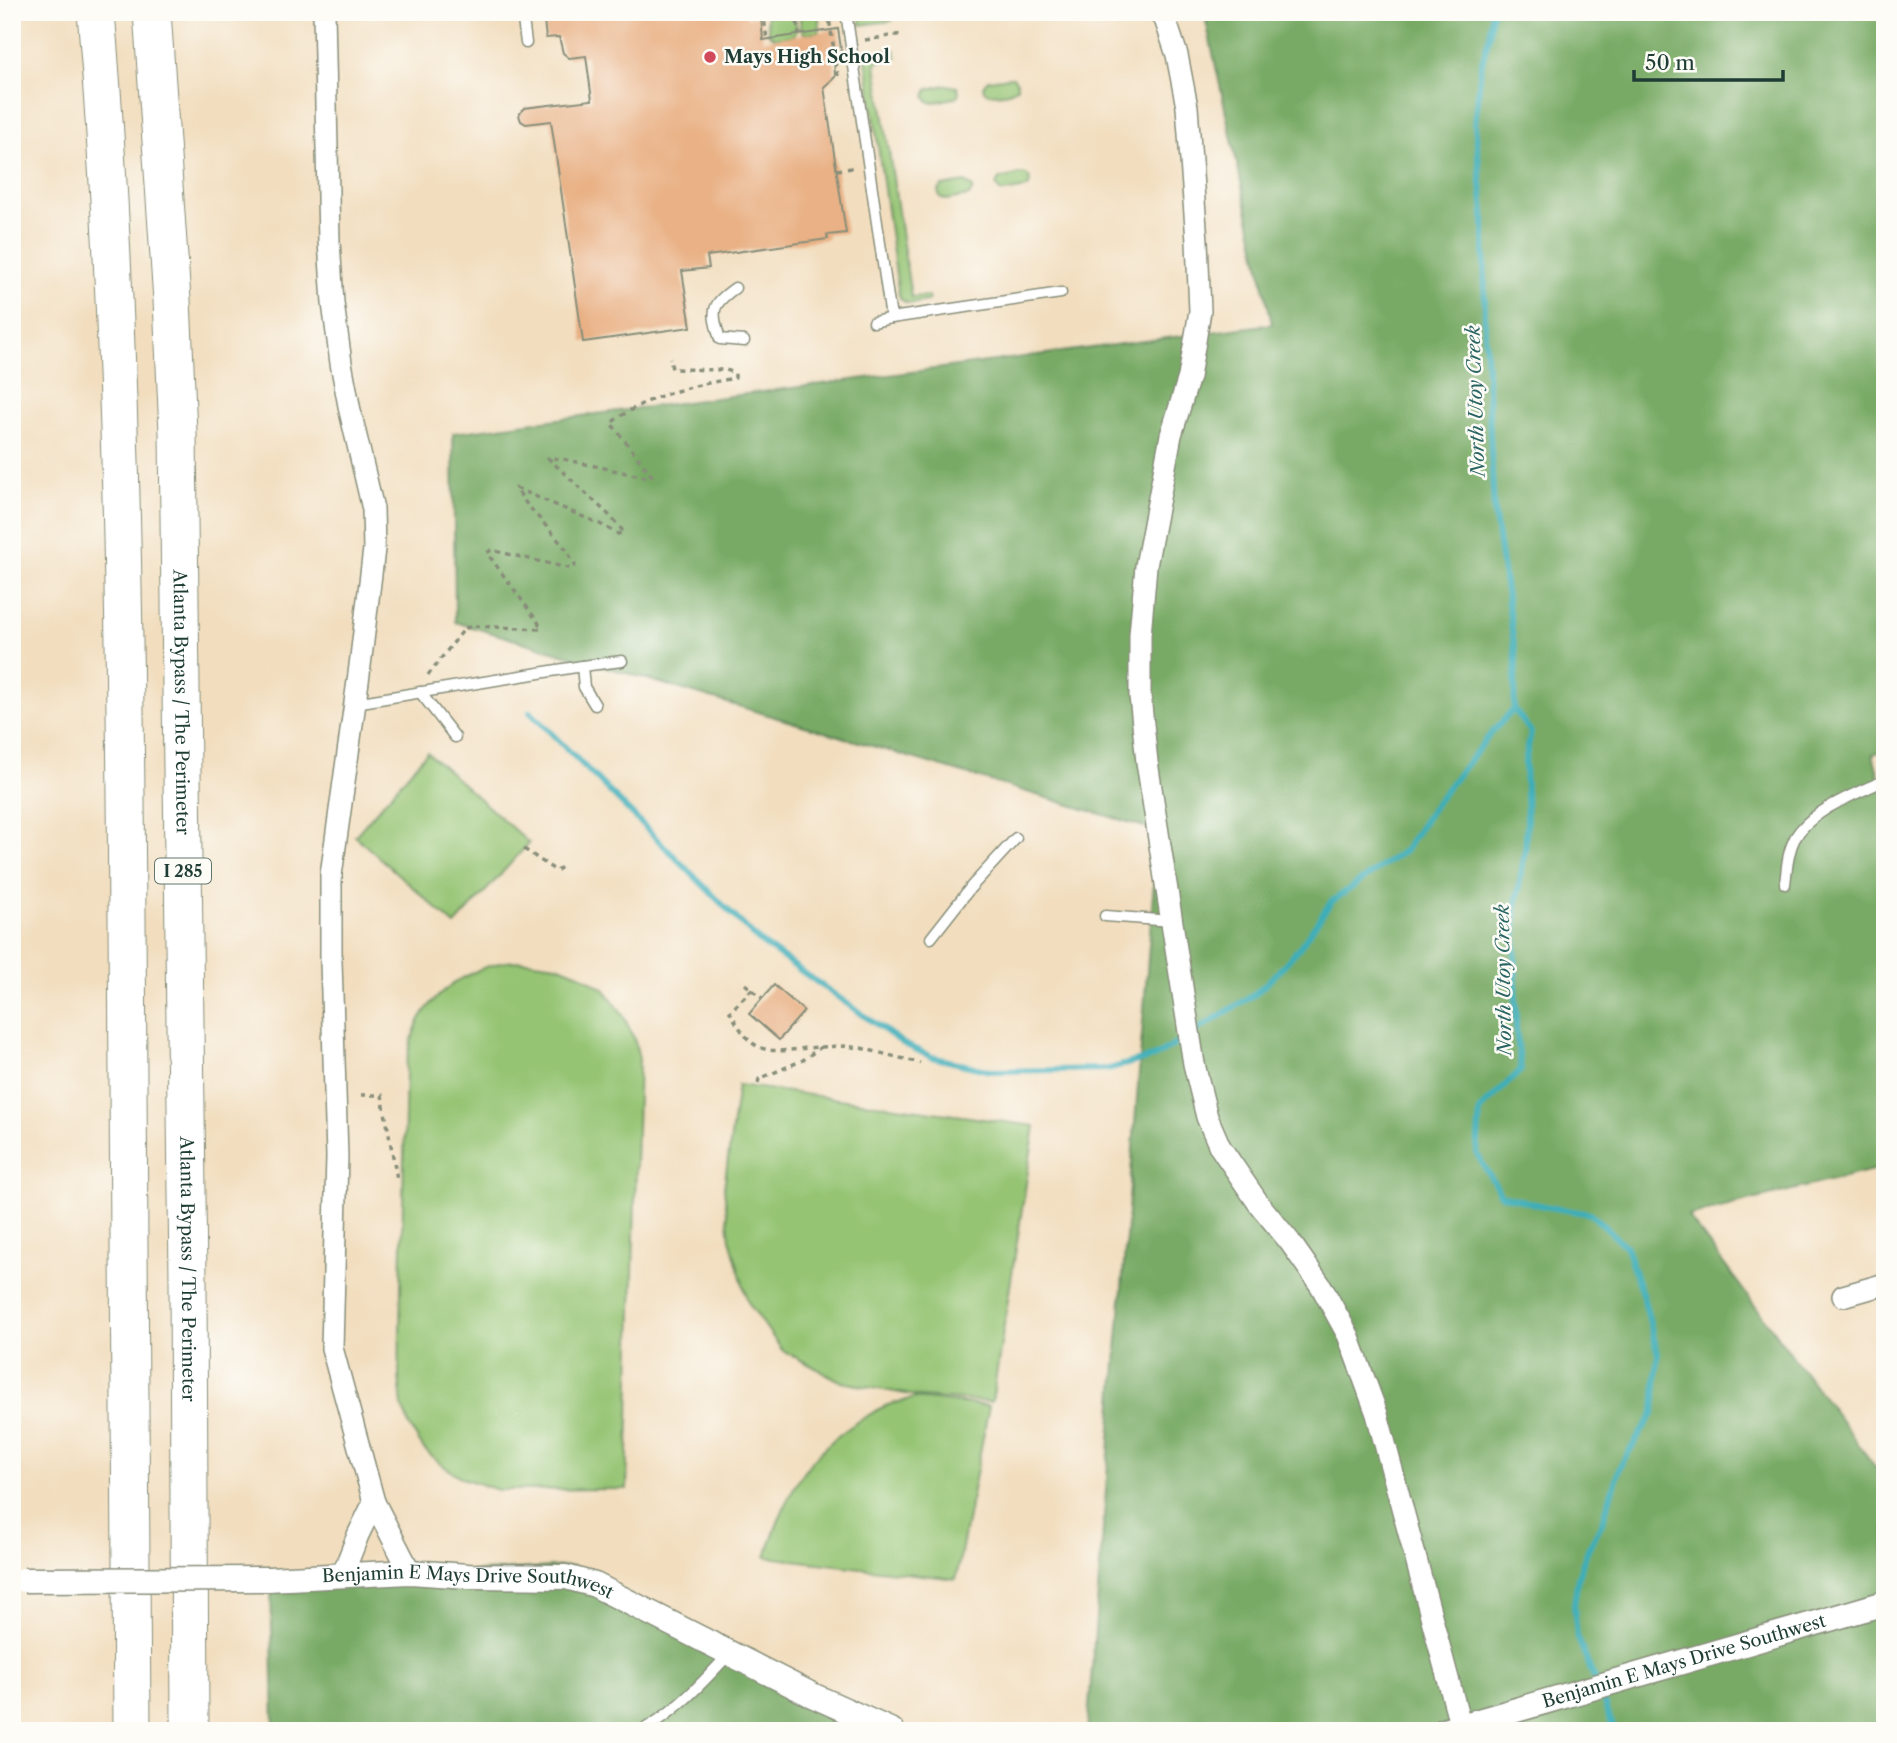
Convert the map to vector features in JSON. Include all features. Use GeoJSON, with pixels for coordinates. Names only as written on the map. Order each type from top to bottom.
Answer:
{"type":"FeatureCollection","features":[{"type":"Feature","properties":{"kind":"highway"},"geometry":{"type":"LineString","coordinates":[[96,12],[105,124],[120,427],[126,777],[132,1731]]}},
{"type":"Feature","properties":{"kind":"highway","name":"Atlanta Bypass / The Perimeter"},"geometry":{"type":"LineString","coordinates":[[152,12],[172,300],[178,433],[188,1280],[190,1731]]}},
{"type":"Feature","properties":{"kind":"street"},"geometry":{"type":"LineString","coordinates":[[324,12],[329,241],[334,303],[350,411],[373,509],[374,550],[331,874],[337,1156],[332,1348],[374,1502],[410,1572]]}},
{"type":"Feature","properties":{"kind":"street"},"geometry":{"type":"LineString","coordinates":[[1159,12],[1165,19],[1177,55],[1187,107],[1200,312],[1189,377],[1171,435],[1146,566],[1140,635],[1140,696],[1194,1064],[1207,1117],[1220,1147],[1321,1286],[1348,1335],[1377,1415],[1456,1729]]}},
{"type":"Feature","properties":{"kind":"street"},"geometry":{"type":"LineString","coordinates":[[1843,1296],[1885,1284]]}},
{"type":"Feature","properties":{"kind":"street"},"geometry":{"type":"LineString","coordinates":[[342,1576],[374,1502]]}},
{"type":"Feature","properties":{"kind":"street","name":"Benjamin E Mays Drive Southwest"},"geometry":{"type":"LineString","coordinates":[[18,1580],[268,1579],[410,1572],[468,1576],[566,1577],[594,1585],[812,1695],[892,1731]]}},
{"type":"Feature","properties":{"kind":"street","name":"Benjamin E Mays Drive Southwest"},"geometry":{"type":"LineString","coordinates":[[1456,1729],[1556,1697],[1885,1603]]}},
{"type":"Feature","properties":{"kind":"lane"},"geometry":{"type":"LineString","coordinates":[[522,12],[526,43]]}},
{"type":"Feature","properties":{"kind":"lane"},"geometry":{"type":"LineString","coordinates":[[846,12],[891,318]]}},
{"type":"Feature","properties":{"kind":"lane"},"geometry":{"type":"LineString","coordinates":[[735,288],[718,300],[713,318],[720,339],[744,341]]}},
{"type":"Feature","properties":{"kind":"lane"},"geometry":{"type":"LineString","coordinates":[[874,322],[1061,293]]}},
{"type":"Feature","properties":{"kind":"lane"},"geometry":{"type":"LineString","coordinates":[[355,703],[622,661]]}},
{"type":"Feature","properties":{"kind":"lane"},"geometry":{"type":"LineString","coordinates":[[582,666],[584,687],[595,705]]}},
{"type":"Feature","properties":{"kind":"lane"},"geometry":{"type":"LineString","coordinates":[[419,692],[455,737]]}},
{"type":"Feature","properties":{"kind":"lane"},"geometry":{"type":"LineString","coordinates":[[1786,884],[1788,856],[1801,828],[1817,815],[1885,780]]}},
{"type":"Feature","properties":{"kind":"lane"},"geometry":{"type":"LineString","coordinates":[[931,938],[971,887],[1016,838]]}},
{"type":"Feature","properties":{"kind":"lane"},"geometry":{"type":"LineString","coordinates":[[1105,916],[1172,921]]}},
{"type":"Feature","properties":{"kind":"lane"},"geometry":{"type":"LineString","coordinates":[[641,1731],[659,1721],[699,1686],[730,1653]]}},
{"type":"Feature","properties":{"kind":"path"},"geometry":{"type":"LineString","coordinates":[[796,12],[799,35]]}},
{"type":"Feature","properties":{"kind":"path"},"geometry":{"type":"LineString","coordinates":[[746,15],[763,13],[767,40]]}},
{"type":"Feature","properties":{"kind":"path"},"geometry":{"type":"LineString","coordinates":[[863,40],[903,34]]}},
{"type":"Feature","properties":{"kind":"path"},"geometry":{"type":"LineString","coordinates":[[836,170],[852,168],[854,179]]}},
{"type":"Feature","properties":{"kind":"path"},"geometry":{"type":"LineString","coordinates":[[419,692],[418,688],[465,628],[474,626],[541,629],[487,553],[491,550],[572,569],[575,565],[566,549],[516,488],[618,534],[624,532],[610,515],[548,458],[645,477],[652,476],[611,423],[647,401],[663,395],[735,378],[735,373],[726,370],[672,369],[670,358]]}},
{"type":"Feature","properties":{"kind":"path"},"geometry":{"type":"LineString","coordinates":[[524,849],[556,871],[562,867]]}},
{"type":"Feature","properties":{"kind":"path"},"geometry":{"type":"LineString","coordinates":[[745,984],[762,998]]}},
{"type":"Feature","properties":{"kind":"path"},"geometry":{"type":"LineString","coordinates":[[752,989],[730,1012],[753,1044],[762,1048],[775,1050],[844,1046],[920,1063]]}},
{"type":"Feature","properties":{"kind":"path"},"geometry":{"type":"LineString","coordinates":[[757,1087],[759,1079],[803,1060],[821,1047]]}},
{"type":"Feature","properties":{"kind":"path"},"geometry":{"type":"LineString","coordinates":[[361,1095],[382,1096],[397,1179]]}},
{"type":"Feature","properties":{"kind":"green space"},"geometry":{"type":"Polygon","coordinates":[[[766,12],[794,12],[797,30],[793,36],[775,38],[769,34],[766,12]]]}},
{"type":"Feature","properties":{"kind":"green space"},"geometry":{"type":"Polygon","coordinates":[[[799,12],[818,12],[819,32],[805,34],[801,29],[799,12]]]}},
{"type":"Feature","properties":{"kind":"green space"},"geometry":{"type":"Polygon","coordinates":[[[859,12],[890,12],[892,21],[861,25],[859,12]]]}},
{"type":"Feature","properties":{"kind":"green space"},"geometry":{"type":"Polygon","coordinates":[[[1204,12],[1885,12],[1885,750],[1873,754],[1885,800],[1885,1167],[1688,1216],[1885,1480],[1885,1731],[1431,1731],[1463,1719],[1427,1731],[1087,1731],[1158,831],[455,622],[453,433],[1272,324],[1204,12]]]}},
{"type":"Feature","properties":{"kind":"green space"},"geometry":{"type":"Polygon","coordinates":[[[895,49],[896,57],[877,62],[876,65],[911,297],[928,296],[929,299],[915,303],[904,302],[899,296],[865,53],[895,49]]]}},
{"type":"Feature","properties":{"kind":"green space"},"geometry":{"type":"Polygon","coordinates":[[[1013,77],[1017,87],[1006,93],[984,91],[983,86],[988,80],[1013,77]]]}},
{"type":"Feature","properties":{"kind":"green space"},"geometry":{"type":"Polygon","coordinates":[[[945,85],[957,87],[957,97],[933,103],[928,101],[925,96],[928,89],[945,85]]]}},
{"type":"Feature","properties":{"kind":"green space"},"geometry":{"type":"Polygon","coordinates":[[[1022,174],[1030,179],[1027,188],[1004,192],[996,185],[999,179],[1022,174]]]}},
{"type":"Feature","properties":{"kind":"green space"},"geometry":{"type":"Polygon","coordinates":[[[965,182],[973,189],[969,196],[946,200],[940,197],[938,191],[942,186],[965,182]]]}},
{"type":"Feature","properties":{"kind":"green space"},"geometry":{"type":"Polygon","coordinates":[[[427,752],[529,843],[455,925],[355,836],[427,752]]]}},
{"type":"Feature","properties":{"kind":"green space"},"geometry":{"type":"Polygon","coordinates":[[[527,961],[557,965],[604,989],[622,1013],[634,1038],[639,1058],[627,1489],[498,1490],[462,1478],[424,1449],[410,1427],[402,1406],[399,1376],[406,1067],[411,1042],[427,1009],[454,984],[476,971],[499,963],[527,961]]]}},
{"type":"Feature","properties":{"kind":"green space"},"geometry":{"type":"Polygon","coordinates":[[[738,1085],[1035,1126],[992,1402],[921,1397],[842,1382],[782,1350],[748,1302],[730,1239],[724,1188],[738,1085]]]}},
{"type":"Feature","properties":{"kind":"green space"},"geometry":{"type":"Polygon","coordinates":[[[914,1398],[989,1406],[956,1579],[766,1557],[790,1495],[800,1477],[827,1445],[844,1431],[885,1406],[914,1398]]]}},
{"type":"Feature","properties":{"kind":"green space"},"geometry":{"type":"Polygon","coordinates":[[[573,1566],[700,1639],[878,1731],[274,1731],[271,1583],[573,1566]]]}},
{"type":"Feature","properties":{"kind":"building"},"geometry":{"type":"Polygon","coordinates":[[[543,12],[746,12],[747,17],[761,17],[763,40],[838,29],[842,55],[834,56],[835,77],[824,87],[846,233],[827,235],[828,239],[707,256],[709,268],[682,271],[691,327],[583,342],[551,121],[526,124],[521,121],[519,115],[524,108],[592,100],[586,56],[569,58],[563,53],[559,37],[546,38],[543,12]]]}},
{"type":"Feature","properties":{"kind":"building"},"geometry":{"type":"Polygon","coordinates":[[[774,985],[804,1011],[779,1040],[749,1014],[774,985]]]}},
{"type":"Feature","properties":{"kind":"waterway","name":"North Utoy Creek"},"geometry":{"type":"LineString","coordinates":[[1492,12],[1481,66],[1475,125],[1484,213],[1485,332],[1494,511],[1516,657],[1514,709],[1531,732],[1525,762],[1525,852],[1515,910],[1516,1028],[1521,1070],[1480,1110],[1477,1154],[1501,1195],[1591,1214],[1626,1247],[1658,1354],[1654,1412],[1620,1466],[1602,1523],[1578,1576],[1574,1605],[1577,1636],[1595,1680]]}},
{"type":"Feature","properties":{"kind":"waterway"},"geometry":{"type":"LineString","coordinates":[[1194,1032],[1255,994],[1299,948],[1331,902],[1405,850],[1437,801],[1514,709]]}},
{"type":"Feature","properties":{"kind":"waterway"},"geometry":{"type":"LineString","coordinates":[[530,712],[759,941],[904,1044],[932,1057],[990,1071],[1109,1069],[1156,1056],[1185,1038]]}},
{"type":"Feature","properties":{"kind":"waterway","name":"North Utoy Creek"},"geometry":{"type":"LineString","coordinates":[[1599,1690],[1615,1731]]}},
{"type":"Feature","properties":{"kind":"place","name":"Mays High School"},"geometry":{"type":"Point","coordinates":[710,57]}}]}
